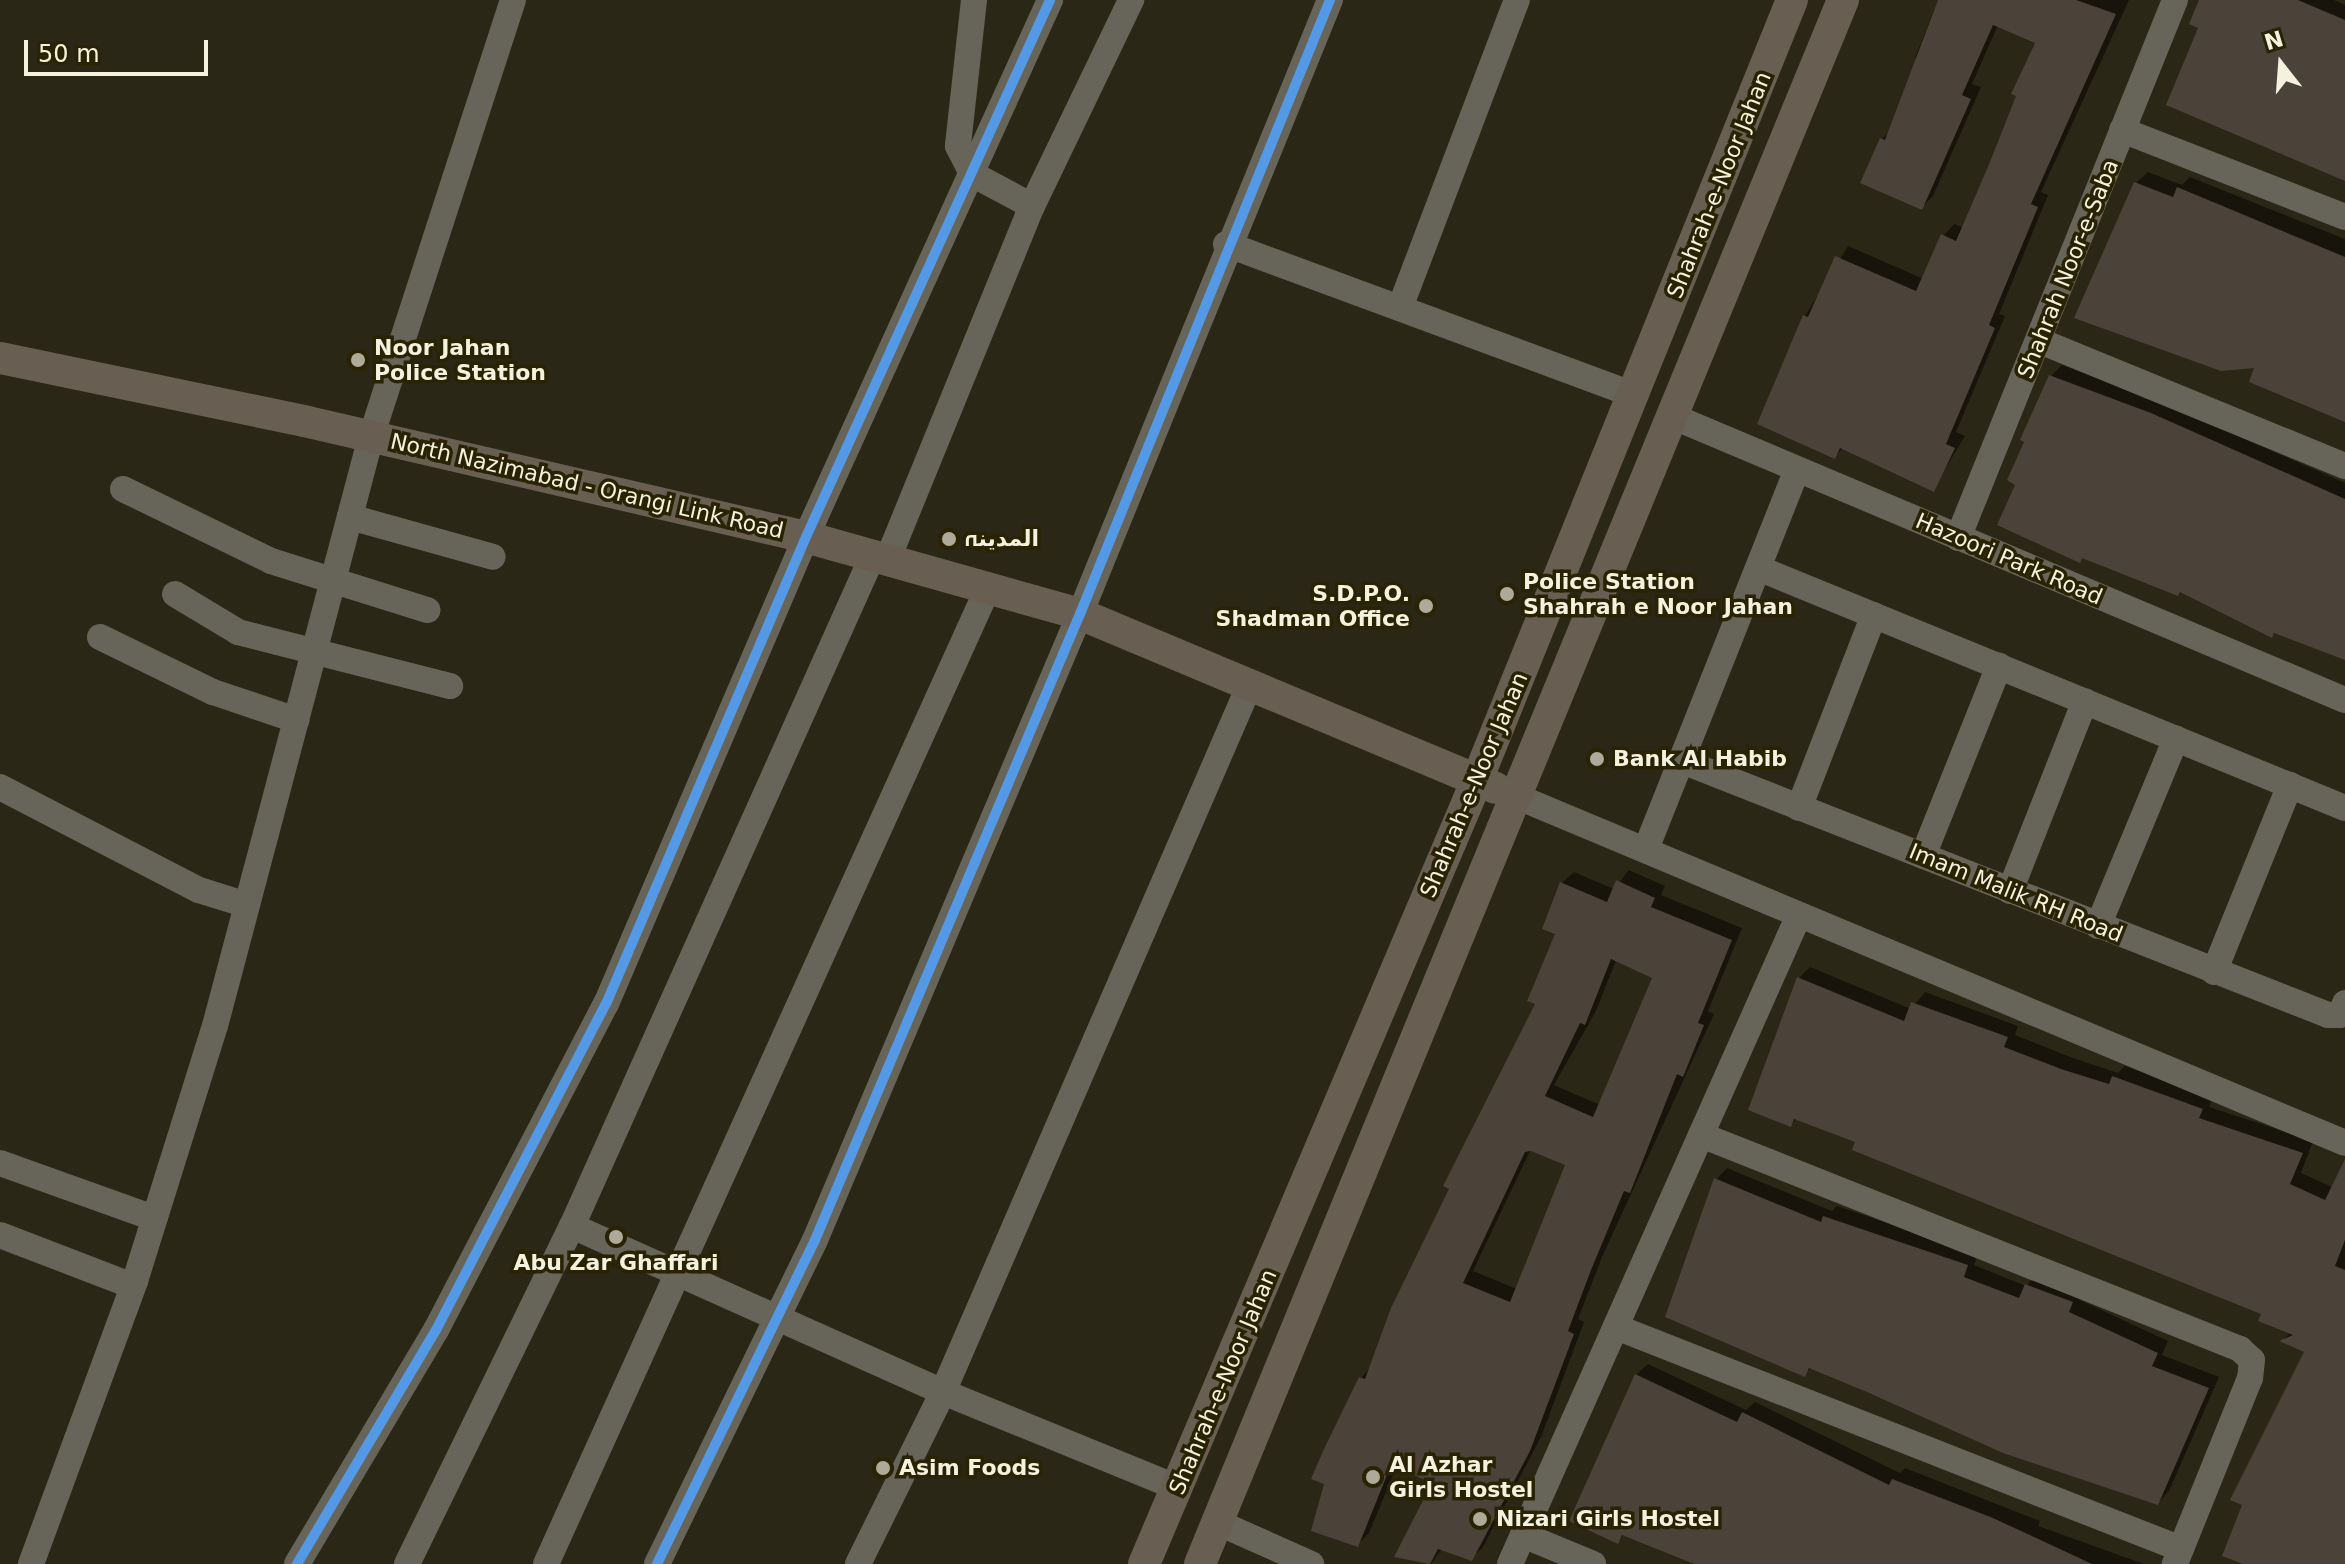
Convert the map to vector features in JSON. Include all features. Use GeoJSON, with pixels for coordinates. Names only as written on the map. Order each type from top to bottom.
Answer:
{"type":"FeatureCollection","features":[{"type":"Feature","properties":{"kind":"main road","name":"Shahrah-e-Noor Jahan"},"geometry":{"type":"LineString","coordinates":[[1144,1564],[1477,780],[1792,0]]}},
{"type":"Feature","properties":{"kind":"main road","name":"Shahrah-e-Noor Jahan"},"geometry":{"type":"LineString","coordinates":[[1200,1564],[1518,797],[1843,0]]}},
{"type":"Feature","properties":{"kind":"main road"},"geometry":{"type":"LineString","coordinates":[[1764,71],[1807,88]]}},
{"type":"Feature","properties":{"kind":"main road","name":"North Nazimabad - Orangi Link Road"},"geometry":{"type":"LineString","coordinates":[[0,358],[371,437],[806,537],[1080,614],[1518,797]]}},
{"type":"Feature","properties":{"kind":"street"},"geometry":{"type":"LineString","coordinates":[[31,1564],[133,1286],[154,1218],[247,905],[371,437],[513,0]]}},
{"type":"Feature","properties":{"kind":"street"},"geometry":{"type":"LineString","coordinates":[[974,0],[957,127],[958,146],[972,174],[1032,206]]}},
{"type":"Feature","properties":{"kind":"street"},"geometry":{"type":"LineString","coordinates":[[297,1564],[436,1330],[606,1004],[806,537],[1050,0]]}},
{"type":"Feature","properties":{"kind":"street"},"geometry":{"type":"LineString","coordinates":[[407,1564],[572,1226],[880,558],[1032,206],[1131,0]]}},
{"type":"Feature","properties":{"kind":"street"},"geometry":{"type":"LineString","coordinates":[[657,1564],[779,1315],[1080,614],[1226,244],[1330,0]]}},
{"type":"Feature","properties":{"kind":"street"},"geometry":{"type":"LineString","coordinates":[[1401,305],[1517,0]]}},
{"type":"Feature","properties":{"kind":"street","name":"Shahrah Noor-e-Saba"},"geometry":{"type":"LineString","coordinates":[[1958,538],[2175,0]]}},
{"type":"Feature","properties":{"kind":"street"},"geometry":{"type":"LineString","coordinates":[[2122,130],[2345,217]]}},
{"type":"Feature","properties":{"kind":"street"},"geometry":{"type":"LineString","coordinates":[[1226,244],[1401,305],[1635,395]]}},
{"type":"Feature","properties":{"kind":"street"},"geometry":{"type":"LineString","coordinates":[[2040,341],[2345,466]]}},
{"type":"Feature","properties":{"kind":"street","name":"Hazoori Park Road"},"geometry":{"type":"LineString","coordinates":[[1674,417],[1796,473],[2345,700]]}},
{"type":"Feature","properties":{"kind":"street"},"geometry":{"type":"LineString","coordinates":[[1646,849],[1796,473]]}},
{"type":"Feature","properties":{"kind":"street"},"geometry":{"type":"LineString","coordinates":[[123,489],[271,561],[334,578],[427,610]]}},
{"type":"Feature","properties":{"kind":"street"},"geometry":{"type":"LineString","coordinates":[[350,517],[493,557]]}},
{"type":"Feature","properties":{"kind":"street"},"geometry":{"type":"LineString","coordinates":[[1758,568],[2345,808]]}},
{"type":"Feature","properties":{"kind":"street"},"geometry":{"type":"LineString","coordinates":[[546,1564],[682,1274],[988,588]]}},
{"type":"Feature","properties":{"kind":"street"},"geometry":{"type":"LineString","coordinates":[[175,594],[238,632],[313,655],[450,686]]}},
{"type":"Feature","properties":{"kind":"street"},"geometry":{"type":"LineString","coordinates":[[1799,808],[1874,615]]}},
{"type":"Feature","properties":{"kind":"street"},"geometry":{"type":"LineString","coordinates":[[100,637],[213,692],[296,720]]}},
{"type":"Feature","properties":{"kind":"street"},"geometry":{"type":"LineString","coordinates":[[1923,856],[1999,666]]}},
{"type":"Feature","properties":{"kind":"street"},"geometry":{"type":"LineString","coordinates":[[858,1564],[943,1392],[1250,684]]}},
{"type":"Feature","properties":{"kind":"street"},"geometry":{"type":"LineString","coordinates":[[2010,891],[2085,701]]}},
{"type":"Feature","properties":{"kind":"street"},"geometry":{"type":"LineString","coordinates":[[2098,926],[2176,739]]}},
{"type":"Feature","properties":{"kind":"street","name":"Imam Malik RH Road"},"geometry":{"type":"LineString","coordinates":[[1682,761],[2328,1015],[2340,1015],[2345,1003]]}},
{"type":"Feature","properties":{"kind":"street"},"geometry":{"type":"LineString","coordinates":[[2214,972],[2290,785]]}},
{"type":"Feature","properties":{"kind":"street"},"geometry":{"type":"LineString","coordinates":[[0,787],[199,890],[247,905]]}},
{"type":"Feature","properties":{"kind":"street"},"geometry":{"type":"LineString","coordinates":[[1518,797],[1646,849],[1798,917],[2345,1143]]}},
{"type":"Feature","properties":{"kind":"street"},"geometry":{"type":"LineString","coordinates":[[1510,1564],[1798,917]]}},
{"type":"Feature","properties":{"kind":"street"},"geometry":{"type":"LineString","coordinates":[[1616,1327],[2178,1557],[2250,1378],[2252,1360],[2240,1349],[1701,1135]]}},
{"type":"Feature","properties":{"kind":"street"},"geometry":{"type":"LineString","coordinates":[[0,1163],[154,1218]]}},
{"type":"Feature","properties":{"kind":"street"},"geometry":{"type":"LineString","coordinates":[[572,1226],[779,1315],[943,1392],[1178,1488]]}},
{"type":"Feature","properties":{"kind":"street"},"geometry":{"type":"LineString","coordinates":[[0,1235],[133,1286]]}},
{"type":"Feature","properties":{"kind":"street"},"geometry":{"type":"LineString","coordinates":[[1219,1523],[1311,1564]]}},
{"type":"Feature","properties":{"kind":"street"},"geometry":{"type":"LineString","coordinates":[[1523,1535],[1593,1564]]}},
{"type":"Feature","properties":{"kind":"building"},"geometry":{"type":"Polygon","coordinates":[[[1938,0],[2076,0],[2116,14],[2031,204],[2038,207],[1989,325],[1995,328],[1946,444],[1955,448],[1934,492],[1840,448],[1835,459],[1757,424],[1803,315],[1808,317],[1835,256],[1916,291],[1941,234],[1956,241],[1990,162],[2016,96],[2011,94],[2035,43],[1993,25],[1962,95],[1971,99],[1922,210],[1860,183],[1880,138],[1885,140],[1938,0]]]}},
{"type":"Feature","properties":{"kind":"building"},"geometry":{"type":"Polygon","coordinates":[[[2199,0],[2298,0],[2345,20],[2345,181],[2166,105],[2198,28],[2189,24],[2199,0]]]}},
{"type":"Feature","properties":{"kind":"building"},"geometry":{"type":"Polygon","coordinates":[[[2134,182],[2173,197],[2177,187],[2345,257],[2345,422],[2249,382],[2254,368],[2221,371],[2074,318],[2134,182]]]}},
{"type":"Feature","properties":{"kind":"building"},"geometry":{"type":"Polygon","coordinates":[[[2049,375],[2151,413],[2345,499],[2345,660],[2274,633],[2272,638],[2180,592],[2178,596],[2082,558],[2080,563],[1997,525],[2015,485],[2007,480],[2024,442],[2020,440],[2049,375]]]}},
{"type":"Feature","properties":{"kind":"building"},"geometry":{"type":"Polygon","coordinates":[[[1616,880],[1655,898],[1651,907],[1732,940],[1698,1023],[1704,1025],[1683,1077],[1677,1074],[1630,1193],[1624,1191],[1591,1270],[1568,1331],[1574,1334],[1530,1451],[1472,1561],[1438,1549],[1430,1564],[1394,1557],[1432,1483],[1391,1465],[1358,1547],[1311,1531],[1324,1484],[1311,1479],[1359,1377],[1365,1379],[1391,1308],[1449,1189],[1443,1186],[1535,1004],[1527,1001],[1555,934],[1542,929],[1560,882],[1607,902],[1616,880]],[[1611,959],[1585,1025],[1580,1023],[1545,1096],[1593,1117],[1652,978],[1611,959]],[[1531,1151],[1525,1152],[1463,1283],[1510,1302],[1565,1165],[1531,1151]]]}},
{"type":"Feature","properties":{"kind":"building"},"geometry":{"type":"Polygon","coordinates":[[[1797,977],[1904,1021],[1911,1002],[2008,1037],[2004,1047],[2061,1069],[2109,1084],[2112,1076],[2203,1109],[2199,1118],[2303,1153],[2290,1184],[2325,1200],[2345,1159],[2345,1240],[2335,1266],[2345,1270],[2345,1564],[2243,1564],[2222,1556],[2242,1505],[2230,1500],[2304,1352],[2279,1341],[2293,1335],[2258,1321],[2261,1314],[1852,1150],[1855,1142],[1794,1119],[1791,1127],[1748,1110],[1797,977]]]}},
{"type":"Feature","properties":{"kind":"building"},"geometry":{"type":"Polygon","coordinates":[[[1714,1178],[1821,1222],[1823,1216],[1968,1265],[1964,1277],[2019,1298],[2025,1284],[2073,1302],[2069,1312],[2158,1353],[2152,1366],[2209,1388],[2158,1505],[2003,1453],[1809,1368],[1805,1377],[1665,1317],[1714,1178]]]}},
{"type":"Feature","properties":{"kind":"building"},"geometry":{"type":"Polygon","coordinates":[[[1635,1374],[1737,1422],[1742,1412],[1889,1485],[1892,1479],[1993,1518],[2092,1564],[1694,1564],[1622,1535],[1618,1544],[1569,1521],[1635,1374]]]}},
{"type":"Feature","properties":{"kind":"cycle path"},"geometry":{"type":"LineString","coordinates":[[297,1564],[436,1330],[606,1004],[806,537],[1050,0]]}},
{"type":"Feature","properties":{"kind":"cycle path"},"geometry":{"type":"LineString","coordinates":[[657,1564],[815,1240],[1080,614],[1330,0]]}},
{"type":"Feature","properties":{"kind":"place","name":"Noor Jahan Police Station"},"geometry":{"type":"Point","coordinates":[358,360]}},
{"type":"Feature","properties":{"kind":"place","name":"المدینہ"},"geometry":{"type":"Point","coordinates":[949,539]}},
{"type":"Feature","properties":{"kind":"place","name":"Police Station Shahrah e Noor Jahan"},"geometry":{"type":"Point","coordinates":[1507,594]}},
{"type":"Feature","properties":{"kind":"place","name":"S.D.P.O. Shadman Office"},"geometry":{"type":"Point","coordinates":[1426,606]}},
{"type":"Feature","properties":{"kind":"place","name":"Bank Al Habib"},"geometry":{"type":"Point","coordinates":[1597,759]}},
{"type":"Feature","properties":{"kind":"place","name":"Abu Zar Ghaffari"},"geometry":{"type":"Point","coordinates":[616,1237]}},
{"type":"Feature","properties":{"kind":"place","name":"Asim Foods"},"geometry":{"type":"Point","coordinates":[883,1468]}},
{"type":"Feature","properties":{"kind":"place","name":"Al Azhar Girls Hostel"},"geometry":{"type":"Point","coordinates":[1373,1477]}},
{"type":"Feature","properties":{"kind":"place","name":"Nizari Girls Hostel"},"geometry":{"type":"Point","coordinates":[1480,1519]}}]}
